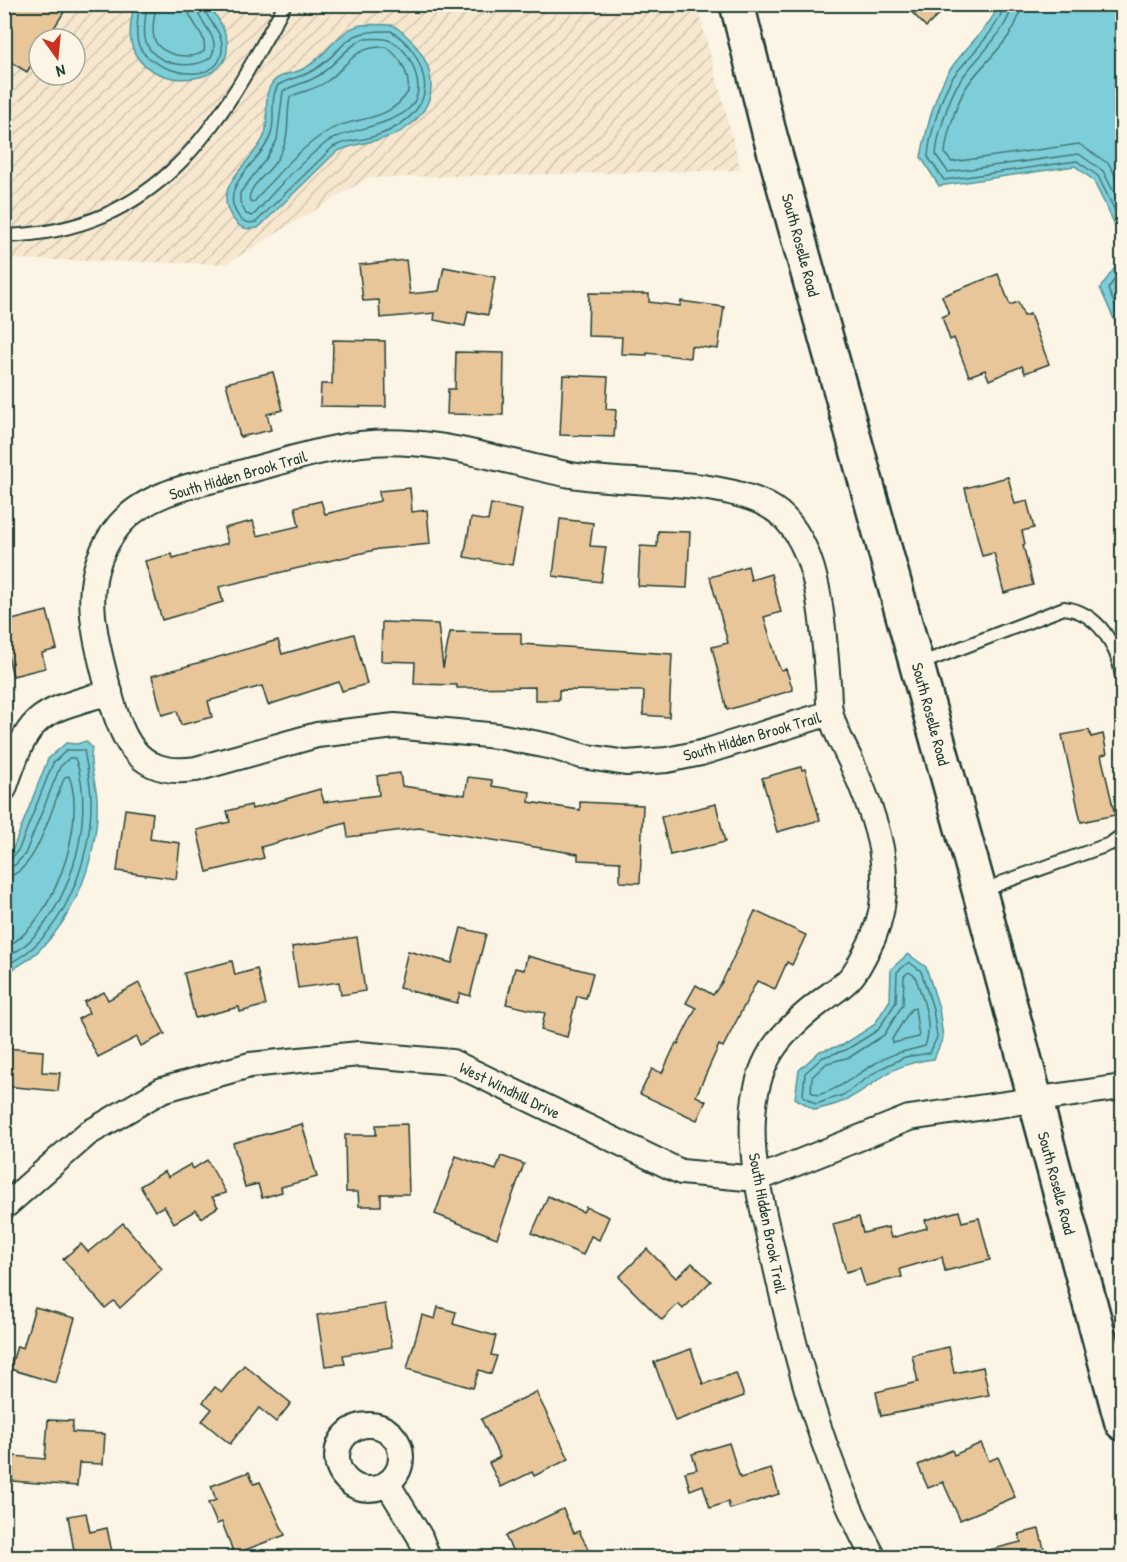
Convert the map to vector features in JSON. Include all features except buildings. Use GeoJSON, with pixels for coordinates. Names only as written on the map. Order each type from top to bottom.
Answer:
{"type":"FeatureCollection","features":[{"type":"Feature","properties":{"kind":"main road","name":"South Roselle Road"},"geometry":{"type":"LineString","coordinates":[[736,4],[980,893],[1122,1424]]}},
{"type":"Feature","properties":{"kind":"street","name":"South Hidden Brook Trail"},"geometry":{"type":"LineString","coordinates":[[830,713],[701,753],[667,760],[626,763],[582,756],[553,747],[498,736],[395,726],[317,735],[176,772],[158,768],[139,757],[124,739],[92,623],[92,597],[97,566],[123,520],[152,500],[183,488],[330,449],[365,443],[389,443],[466,452],[605,481],[719,489],[755,499],[779,513],[798,536],[811,561],[818,601],[830,713],[875,814],[885,876],[882,912],[872,941],[852,977],[789,1026],[769,1052],[758,1083],[753,1114],[757,1179],[809,1400],[854,1520],[874,1557]]}},
{"type":"Feature","properties":{"kind":"street"},"geometry":{"type":"LineString","coordinates":[[4,789],[27,731],[42,716],[59,707],[110,692]]}},
{"type":"Feature","properties":{"kind":"street","name":"West Windhill Drive"},"geometry":{"type":"LineString","coordinates":[[4,1207],[87,1134],[162,1090],[250,1065],[359,1054],[452,1062],[681,1172],[757,1179],[909,1118],[1122,1087]]}},
{"type":"Feature","properties":{"kind":"street"},"geometry":{"type":"LineString","coordinates":[[387,1483],[420,1537],[428,1557]]}},
{"type":"Feature","properties":{"kind":"lane"},"geometry":{"type":"LineString","coordinates":[[4,236],[66,227],[104,216],[136,200],[163,180],[219,119],[243,82],[285,4]]}},
{"type":"Feature","properties":{"kind":"lane"},"geometry":{"type":"LineString","coordinates":[[917,665],[1065,608],[1082,610],[1101,628],[1117,650],[1122,677]]}},
{"type":"Feature","properties":{"kind":"lane"},"geometry":{"type":"LineString","coordinates":[[980,893],[1001,883],[1110,844],[1122,835]]}},
{"type":"Feature","properties":{"kind":"shaded area"},"geometry":{"type":"Polygon","coordinates":[[[5,5],[697,5],[741,170],[368,178],[226,264],[5,259],[5,5]]]}},
{"type":"Feature","properties":{"kind":"water"},"geometry":{"type":"Polygon","coordinates":[[[134,4],[208,5],[225,32],[227,53],[218,68],[201,77],[181,79],[160,74],[143,63],[132,46],[130,36],[134,4]]]}},
{"type":"Feature","properties":{"kind":"water"},"geometry":{"type":"Polygon","coordinates":[[[999,5],[1122,5],[1122,239],[1093,180],[1075,166],[939,186],[921,157],[941,85],[952,67],[988,24],[999,5]]]}},
{"type":"Feature","properties":{"kind":"water"},"geometry":{"type":"Polygon","coordinates":[[[361,25],[393,25],[417,48],[430,75],[431,89],[419,116],[406,128],[389,137],[336,152],[258,228],[247,229],[239,225],[227,208],[226,196],[229,185],[260,145],[265,134],[270,86],[280,76],[299,71],[311,64],[338,38],[353,28],[361,25]]]}},
{"type":"Feature","properties":{"kind":"water"},"geometry":{"type":"Polygon","coordinates":[[[1122,258],[1122,337],[1100,288],[1122,258]]]}},
{"type":"Feature","properties":{"kind":"water"},"geometry":{"type":"Polygon","coordinates":[[[86,741],[92,748],[92,767],[97,798],[92,849],[85,875],[62,923],[46,944],[27,961],[5,973],[5,858],[14,846],[48,759],[66,743],[77,744],[86,741]]]}},
{"type":"Feature","properties":{"kind":"water"},"geometry":{"type":"Polygon","coordinates":[[[908,954],[926,967],[939,1008],[943,1037],[934,1059],[895,1069],[859,1093],[831,1106],[815,1110],[795,1098],[799,1070],[820,1051],[843,1045],[874,1025],[890,1000],[891,969],[908,954]]]}}]}
